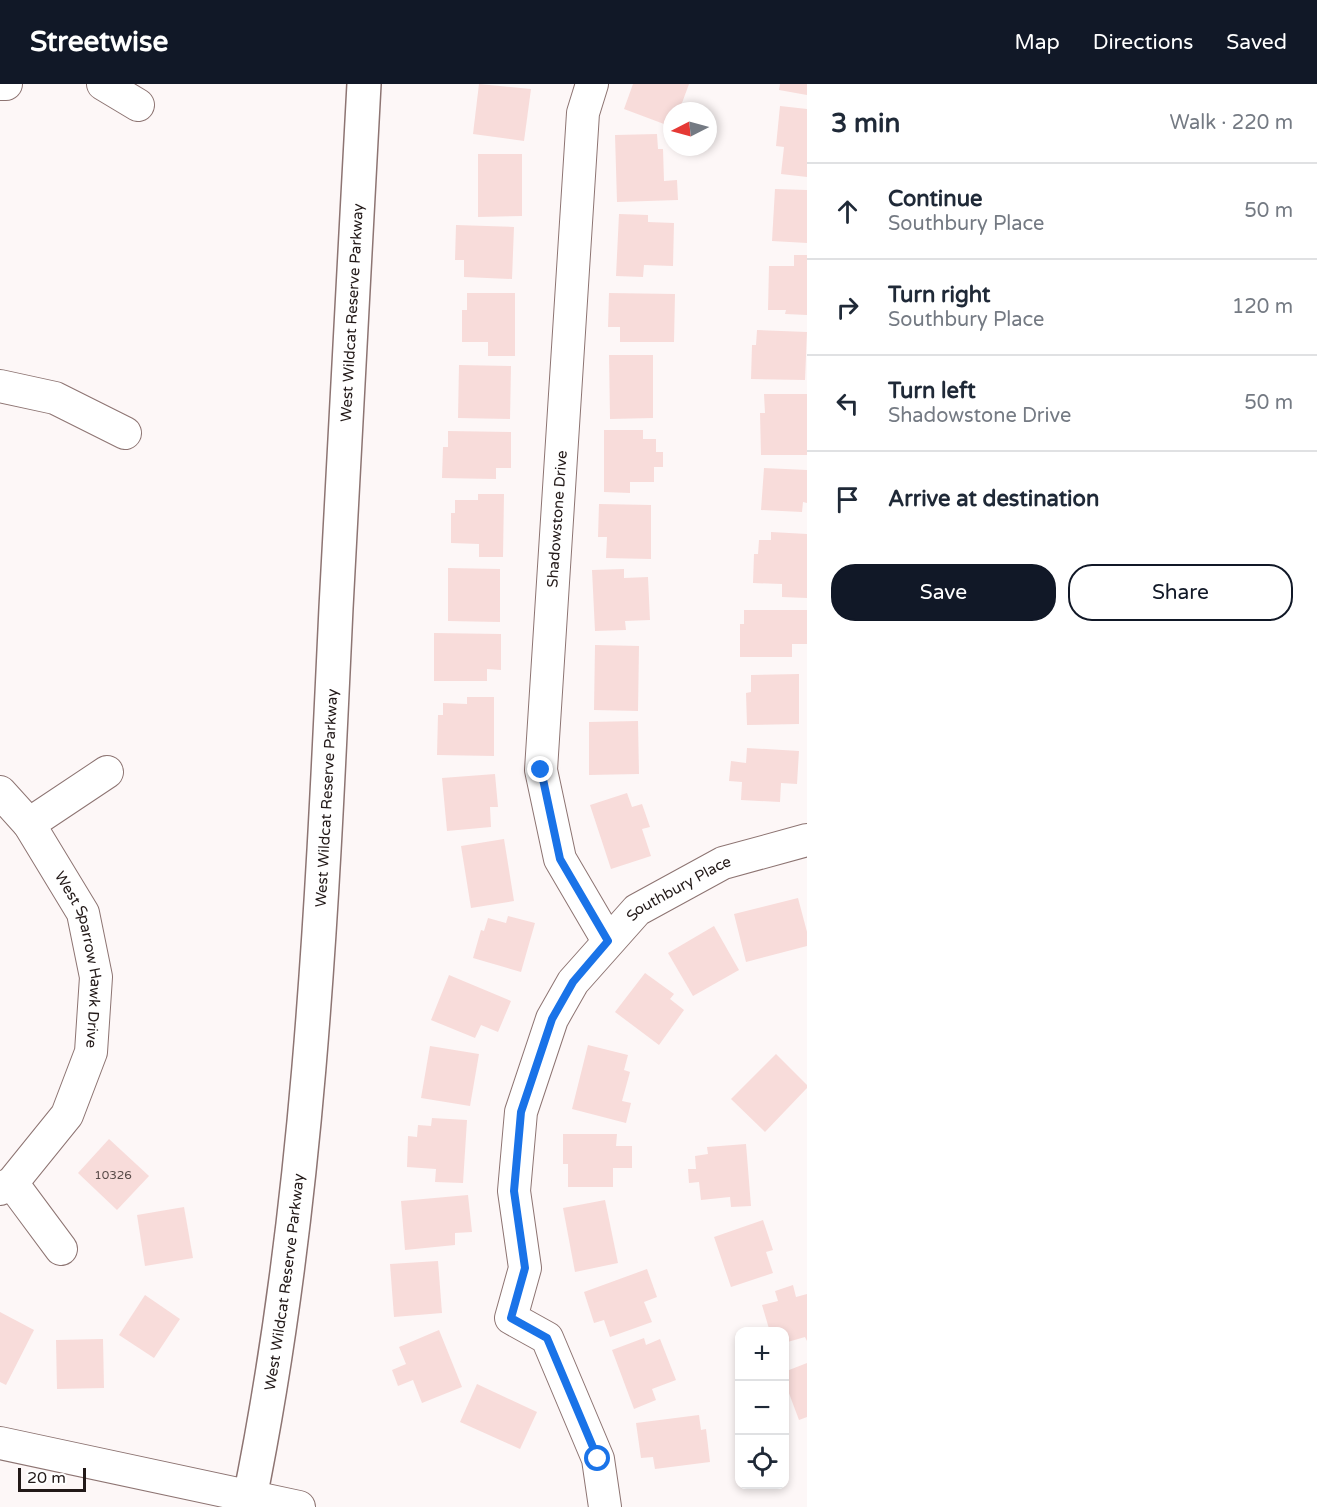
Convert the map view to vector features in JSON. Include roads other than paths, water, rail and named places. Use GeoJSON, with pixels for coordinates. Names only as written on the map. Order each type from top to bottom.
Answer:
{"type":"FeatureCollection","features":[{"type":"Feature","properties":{"kind":"main road","name":"West Wildcat Reserve Parkway"},"geometry":{"type":"LineString","coordinates":[[249,1502],[293,1238],[312,1048],[328,789],[364,84]]}},
{"type":"Feature","properties":{"kind":"street"},"geometry":{"type":"LineString","coordinates":[[0,84],[6,84]]}},
{"type":"Feature","properties":{"kind":"street"},"geometry":{"type":"LineString","coordinates":[[103,84],[138,105]]}},
{"type":"Feature","properties":{"kind":"street","name":"Shadowstone Drive"},"geometry":{"type":"LineString","coordinates":[[592,84],[583,113],[541,770],[560,859],[608,941]]}},
{"type":"Feature","properties":{"kind":"street"},"geometry":{"type":"LineString","coordinates":[[0,386],[55,398],[125,433]]}},
{"type":"Feature","properties":{"kind":"street"},"geometry":{"type":"LineString","coordinates":[[28,824],[107,772]]}},
{"type":"Feature","properties":{"kind":"street","name":"West Sparrow Hawk Drive"},"geometry":{"type":"LineString","coordinates":[[0,792],[28,824],[83,913],[96,977],[91,1052],[67,1115],[6,1186]]}},
{"type":"Feature","properties":{"kind":"street","name":"Southbury Place"},"geometry":{"type":"LineString","coordinates":[[605,1507],[598,1459],[547,1338],[511,1318],[525,1268],[514,1191],[521,1112],[552,1019],[573,982],[637,910],[723,863],[807,840]]}},
{"type":"Feature","properties":{"kind":"street"},"geometry":{"type":"LineString","coordinates":[[6,1186],[61,1249]]}},
{"type":"Feature","properties":{"kind":"street"},"geometry":{"type":"LineString","coordinates":[[0,1443],[249,1502],[299,1507]]}}]}
